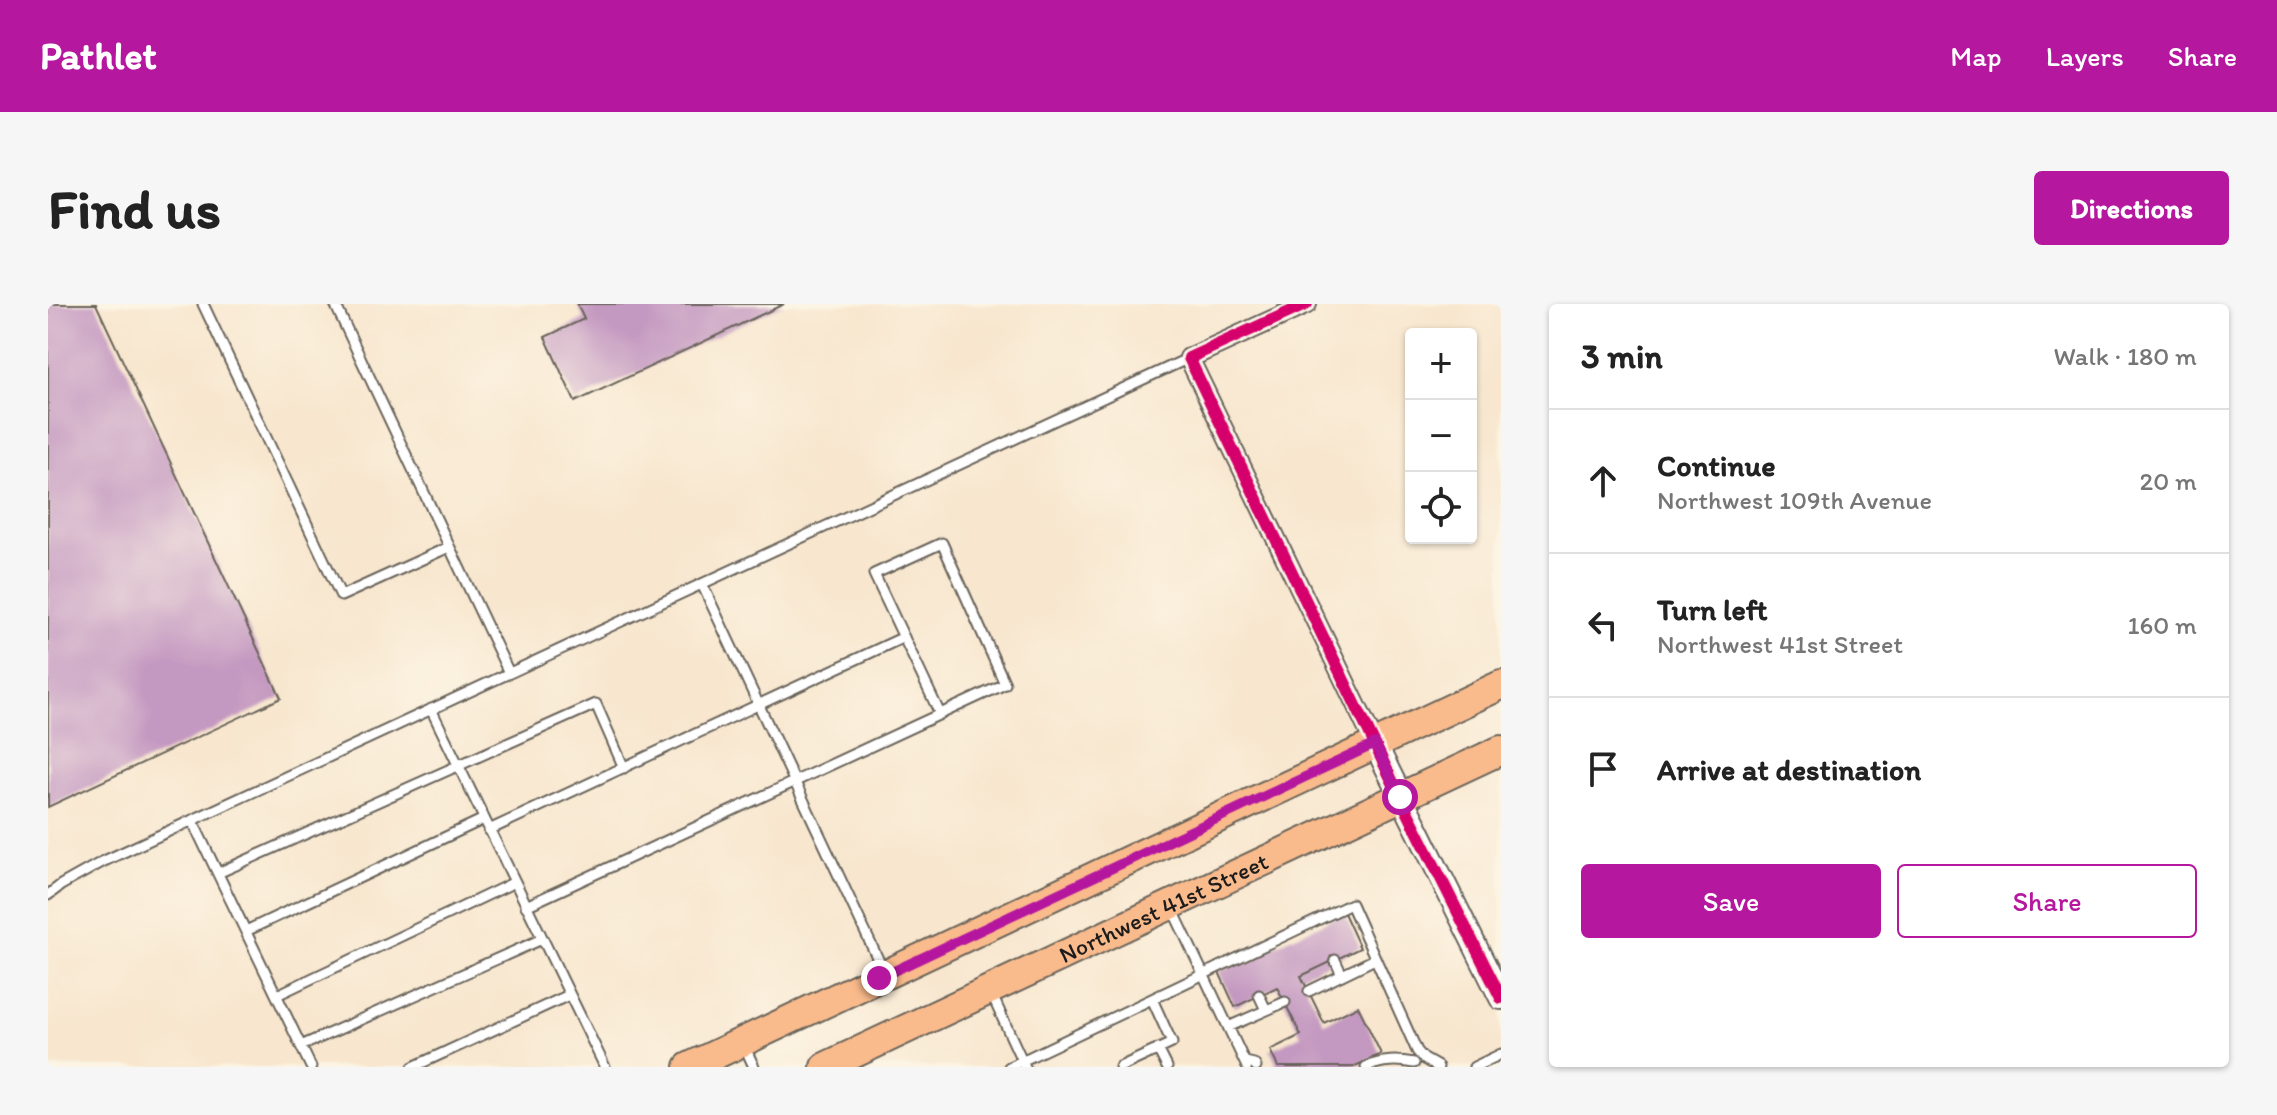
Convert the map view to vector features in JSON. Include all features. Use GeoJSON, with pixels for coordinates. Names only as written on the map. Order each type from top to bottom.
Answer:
{"type":"FeatureCollection","features":[{"type":"Feature","properties":{"kind":"main road"},"geometry":{"type":"LineString","coordinates":[[689,1067],[748,1055],[886,975],[1501,685]]}},
{"type":"Feature","properties":{"kind":"main road","name":"Northwest 41st Street"},"geometry":{"type":"LineString","coordinates":[[825,1067],[1501,750]]}},
{"type":"Feature","properties":{"kind":"street"},"geometry":{"type":"LineString","coordinates":[[1307,304],[1189,358],[1400,797],[1501,998]]}},
{"type":"Feature","properties":{"kind":"lane"},"geometry":{"type":"LineString","coordinates":[[203,304],[341,596],[449,547]]}},
{"type":"Feature","properties":{"kind":"lane"},"geometry":{"type":"LineString","coordinates":[[335,304],[509,673]]}},
{"type":"Feature","properties":{"kind":"lane"},"geometry":{"type":"LineString","coordinates":[[48,895],[102,862],[1189,358]]}},
{"type":"Feature","properties":{"kind":"lane"},"geometry":{"type":"LineString","coordinates":[[526,906],[1005,684],[942,543],[874,574],[940,714]]}},
{"type":"Feature","properties":{"kind":"lane"},"geometry":{"type":"LineString","coordinates":[[702,584],[886,975]]}},
{"type":"Feature","properties":{"kind":"lane"},"geometry":{"type":"LineString","coordinates":[[489,830],[904,637]]}},
{"type":"Feature","properties":{"kind":"lane"},"geometry":{"type":"LineString","coordinates":[[218,873],[596,704],[624,768]]}},
{"type":"Feature","properties":{"kind":"lane"},"geometry":{"type":"LineString","coordinates":[[431,709],[605,1067]]}},
{"type":"Feature","properties":{"kind":"lane"},"geometry":{"type":"LineString","coordinates":[[246,931],[484,819]]}},
{"type":"Feature","properties":{"kind":"lane"},"geometry":{"type":"LineString","coordinates":[[192,820],[311,1067]]}},
{"type":"Feature","properties":{"kind":"lane"},"geometry":{"type":"LineString","coordinates":[[277,995],[515,882]]}},
{"type":"Feature","properties":{"kind":"lane"},"geometry":{"type":"LineString","coordinates":[[1009,1067],[1023,1064],[1351,904],[1417,1051],[1414,1063]]}},
{"type":"Feature","properties":{"kind":"lane"},"geometry":{"type":"LineString","coordinates":[[1171,905],[1246,1064],[1256,1067]]}},
{"type":"Feature","properties":{"kind":"lane"},"geometry":{"type":"LineString","coordinates":[[301,1046],[542,939]]}},
{"type":"Feature","properties":{"kind":"lane"},"geometry":{"type":"LineString","coordinates":[[1309,991],[1375,959]]}},
{"type":"Feature","properties":{"kind":"lane"},"geometry":{"type":"LineString","coordinates":[[1335,960],[1342,975]]}},
{"type":"Feature","properties":{"kind":"lane"},"geometry":{"type":"LineString","coordinates":[[989,990],[1023,1064]]}},
{"type":"Feature","properties":{"kind":"lane"},"geometry":{"type":"LineString","coordinates":[[413,1067],[569,995]]}},
{"type":"Feature","properties":{"kind":"lane"},"geometry":{"type":"LineString","coordinates":[[1259,995],[1266,1010]]}},
{"type":"Feature","properties":{"kind":"lane"},"geometry":{"type":"LineString","coordinates":[[1120,1067],[1172,1043],[1152,999]]}},
{"type":"Feature","properties":{"kind":"lane"},"geometry":{"type":"LineString","coordinates":[[1228,1027],[1285,1002]]}},
{"type":"Feature","properties":{"kind":"lane"},"geometry":{"type":"LineString","coordinates":[[1158,1049],[1167,1067]]}},
{"type":"Feature","properties":{"kind":"lane"},"geometry":{"type":"LineString","coordinates":[[1474,1067],[1501,1054]]}},
{"type":"Feature","properties":{"kind":"lane"},"geometry":{"type":"LineString","coordinates":[[1366,1067],[1377,1062],[1398,1060],[1438,1067]]}},
{"type":"Feature","properties":{"kind":"building"},"geometry":{"type":"Polygon","coordinates":[[[48,304],[96,304],[281,698],[48,807],[48,304]]]}},
{"type":"Feature","properties":{"kind":"building"},"geometry":{"type":"Polygon","coordinates":[[[577,304],[784,304],[575,402],[545,337],[584,319],[577,304]]]}},
{"type":"Feature","properties":{"kind":"building"},"geometry":{"type":"Polygon","coordinates":[[[1344,913],[1360,948],[1301,976],[1324,1023],[1358,1006],[1381,1054],[1353,1067],[1278,1067],[1270,1050],[1301,1035],[1277,987],[1235,1007],[1219,972],[1344,913]]]}},
{"type":"Feature","properties":{"kind":"cycle path"},"geometry":{"type":"LineString","coordinates":[[1307,304],[1189,358],[1400,797],[1501,998]]}},
{"type":"Feature","properties":{"kind":"route"},"geometry":{"type":"LineString","coordinates":[[879,978],[1375,744],[1400,797]]}}]}
